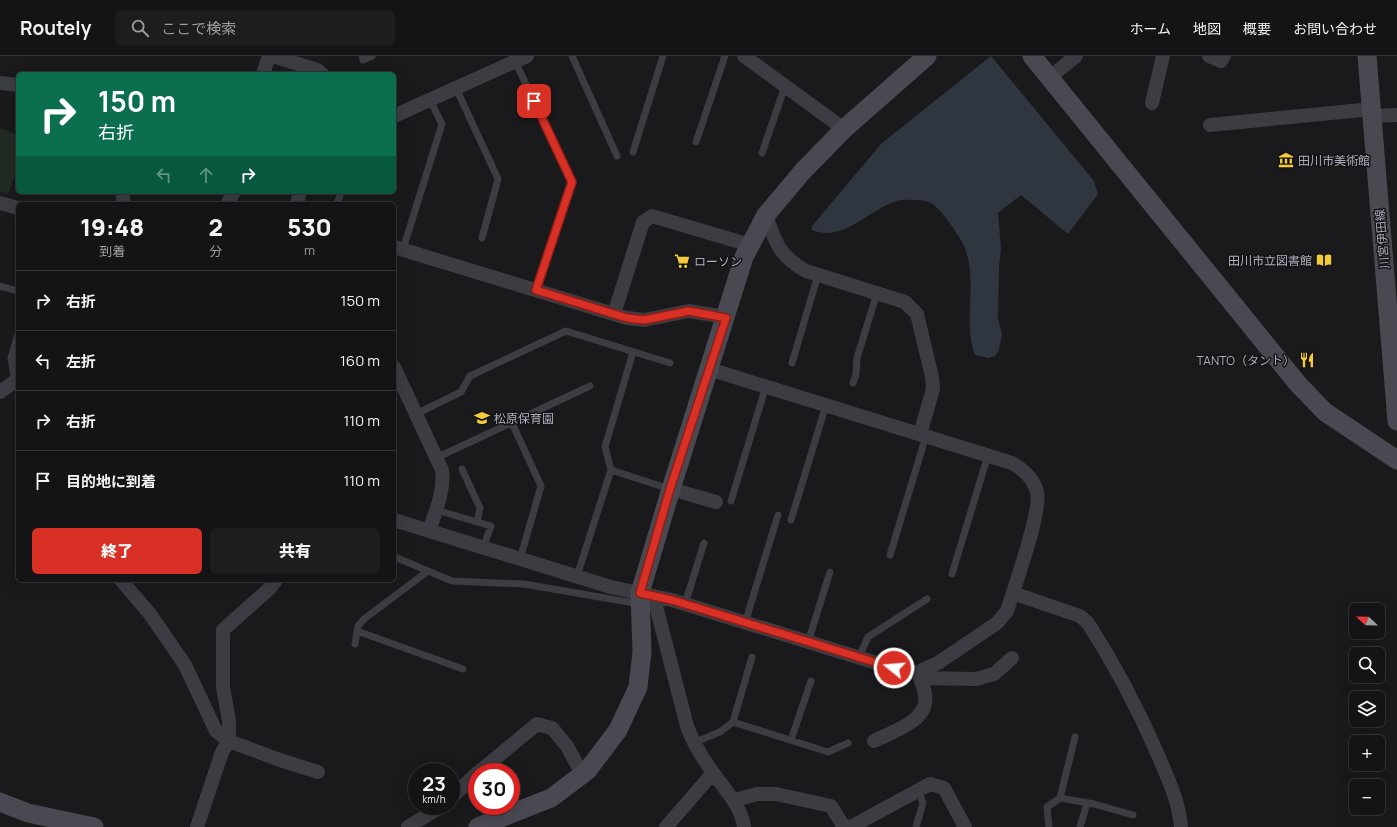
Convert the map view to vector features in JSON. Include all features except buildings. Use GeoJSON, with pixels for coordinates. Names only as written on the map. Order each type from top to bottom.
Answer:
{"type":"FeatureCollection","features":[{"type":"Feature","properties":{"kind":"street"},"geometry":{"type":"LineString","coordinates":[[264,72],[269,56]]}},
{"type":"Feature","properties":{"kind":"street"},"geometry":{"type":"LineString","coordinates":[[273,56],[296,60],[318,72]]}},
{"type":"Feature","properties":{"kind":"street"},"geometry":{"type":"LineString","coordinates":[[744,56],[786,85],[844,129]]}},
{"type":"Feature","properties":{"kind":"street"},"geometry":{"type":"LineString","coordinates":[[478,827],[551,798],[587,771],[618,730],[638,687],[642,652],[640,598],[670,489],[726,318],[744,257],[766,215],[803,171],[844,129],[927,56]]}},
{"type":"Feature","properties":{"kind":"street"},"geometry":{"type":"LineString","coordinates":[[1032,56],[1298,384],[1325,412],[1397,460]]}},
{"type":"Feature","properties":{"kind":"street"},"geometry":{"type":"LineString","coordinates":[[1049,78],[1076,56]]}},
{"type":"Feature","properties":{"kind":"street"},"geometry":{"type":"LineString","coordinates":[[1152,103],[1163,56]]}},
{"type":"Feature","properties":{"kind":"street"},"geometry":{"type":"LineString","coordinates":[[1209,56],[1221,61],[1224,56]]}},
{"type":"Feature","properties":{"kind":"street","name":"川宮伊田線"},"geometry":{"type":"LineString","coordinates":[[1368,56],[1397,413]]}},
{"type":"Feature","properties":{"kind":"street"},"geometry":{"type":"LineString","coordinates":[[396,115],[521,59]]}},
{"type":"Feature","properties":{"kind":"street"},"geometry":{"type":"LineString","coordinates":[[0,83],[16,85]]}},
{"type":"Feature","properties":{"kind":"street"},"geometry":{"type":"LineString","coordinates":[[1210,125],[1372,113],[1397,115]]}},
{"type":"Feature","properties":{"kind":"street"},"geometry":{"type":"LineString","coordinates":[[0,203],[16,207]]}},
{"type":"Feature","properties":{"kind":"street"},"geometry":{"type":"LineString","coordinates":[[766,215],[774,239],[791,263],[806,271],[905,302],[917,314],[932,377],[933,389],[923,435]]}},
{"type":"Feature","properties":{"kind":"street"},"geometry":{"type":"LineString","coordinates":[[614,314],[643,222],[652,216],[750,245]]}},
{"type":"Feature","properties":{"kind":"street"},"geometry":{"type":"LineString","coordinates":[[399,248],[614,314],[644,320],[689,311],[726,318]]}},
{"type":"Feature","properties":{"kind":"street"},"geometry":{"type":"LineString","coordinates":[[709,368],[1012,463],[1022,469],[1034,482],[1038,494],[1037,512],[1008,611],[997,623],[938,664],[919,675]]}},
{"type":"Feature","properties":{"kind":"street"},"geometry":{"type":"LineString","coordinates":[[396,371],[442,470],[443,479],[436,510],[429,531]]}},
{"type":"Feature","properties":{"kind":"street"},"geometry":{"type":"LineString","coordinates":[[0,392],[16,380]]}},
{"type":"Feature","properties":{"kind":"street"},"geometry":{"type":"LineString","coordinates":[[670,489],[716,502]]}},
{"type":"Feature","properties":{"kind":"street"},"geometry":{"type":"LineString","coordinates":[[396,521],[611,587],[656,606],[686,726],[693,744],[713,773],[735,800],[744,827]]}},
{"type":"Feature","properties":{"kind":"street"},"geometry":{"type":"LineString","coordinates":[[123,582],[150,614],[185,665],[216,731],[229,741],[277,759],[297,764],[318,772]]}},
{"type":"Feature","properties":{"kind":"street"},"geometry":{"type":"LineString","coordinates":[[197,827],[222,752],[229,741],[229,721],[223,687],[223,630],[270,588],[274,582]]}},
{"type":"Feature","properties":{"kind":"street"},"geometry":{"type":"LineString","coordinates":[[1013,593],[1080,616],[1088,623],[1128,692],[1146,729],[1172,787],[1180,810],[1181,827]]}},
{"type":"Feature","properties":{"kind":"street"},"geometry":{"type":"LineString","coordinates":[[640,598],[685,604],[919,675],[976,679],[994,674],[1012,658]]}},
{"type":"Feature","properties":{"kind":"street"},"geometry":{"type":"LineString","coordinates":[[874,741],[916,720],[926,704],[924,690],[919,675]]}},
{"type":"Feature","properties":{"kind":"street"},"geometry":{"type":"LineString","coordinates":[[490,763],[537,724],[552,728],[567,746],[582,774]]}},
{"type":"Feature","properties":{"kind":"street"},"geometry":{"type":"LineString","coordinates":[[666,827],[713,773]]}},
{"type":"Feature","properties":{"kind":"street"},"geometry":{"type":"LineString","coordinates":[[460,790],[468,782]]}},
{"type":"Feature","properties":{"kind":"street"},"geometry":{"type":"LineString","coordinates":[[735,800],[757,794],[776,794],[831,806],[842,824],[850,827],[930,784],[944,788],[965,827]]}},
{"type":"Feature","properties":{"kind":"street"},"geometry":{"type":"LineString","coordinates":[[0,802],[28,813],[94,827]]}},
{"type":"Feature","properties":{"kind":"street"},"geometry":{"type":"LineString","coordinates":[[408,827],[427,815]]}},
{"type":"Feature","properties":{"kind":"lane"},"geometry":{"type":"LineString","coordinates":[[362,56],[363,60],[372,56]]}},
{"type":"Feature","properties":{"kind":"lane"},"geometry":{"type":"LineString","coordinates":[[572,56],[617,156]]}},
{"type":"Feature","properties":{"kind":"lane"},"geometry":{"type":"LineString","coordinates":[[633,152],[663,56]]}},
{"type":"Feature","properties":{"kind":"lane"},"geometry":{"type":"LineString","coordinates":[[696,142],[725,56]]}},
{"type":"Feature","properties":{"kind":"lane"},"geometry":{"type":"LineString","coordinates":[[521,59],[572,182],[536,290]]}},
{"type":"Feature","properties":{"kind":"lane"},"geometry":{"type":"LineString","coordinates":[[762,153],[786,85]]}},
{"type":"Feature","properties":{"kind":"lane"},"geometry":{"type":"LineString","coordinates":[[456,88],[498,179],[482,238]]}},
{"type":"Feature","properties":{"kind":"lane"},"geometry":{"type":"LineString","coordinates":[[399,248],[442,124],[430,100]]}},
{"type":"Feature","properties":{"kind":"lane"},"geometry":{"type":"LineString","coordinates":[[792,363],[818,275]]}},
{"type":"Feature","properties":{"kind":"lane"},"geometry":{"type":"LineString","coordinates":[[0,286],[16,290]]}},
{"type":"Feature","properties":{"kind":"lane"},"geometry":{"type":"LineString","coordinates":[[853,383],[856,374],[857,358],[877,293]]}},
{"type":"Feature","properties":{"kind":"lane"},"geometry":{"type":"LineString","coordinates":[[416,414],[461,392],[470,376],[566,331],[670,363]]}},
{"type":"Feature","properties":{"kind":"lane"},"geometry":{"type":"LineString","coordinates":[[16,341],[11,358],[16,380]]}},
{"type":"Feature","properties":{"kind":"lane"},"geometry":{"type":"LineString","coordinates":[[577,576],[611,470],[605,447],[633,352]]}},
{"type":"Feature","properties":{"kind":"lane"},"geometry":{"type":"LineString","coordinates":[[436,458],[590,386]]}},
{"type":"Feature","properties":{"kind":"lane"},"geometry":{"type":"LineString","coordinates":[[731,501],[766,386]]}},
{"type":"Feature","properties":{"kind":"lane"},"geometry":{"type":"LineString","coordinates":[[791,520],[826,405]]}},
{"type":"Feature","properties":{"kind":"lane"},"geometry":{"type":"LineString","coordinates":[[512,423],[541,486],[520,559]]}},
{"type":"Feature","properties":{"kind":"lane"},"geometry":{"type":"LineString","coordinates":[[890,555],[923,435]]}},
{"type":"Feature","properties":{"kind":"lane"},"geometry":{"type":"LineString","coordinates":[[952,574],[988,455]]}},
{"type":"Feature","properties":{"kind":"lane"},"geometry":{"type":"LineString","coordinates":[[462,469],[480,508],[477,522]]}},
{"type":"Feature","properties":{"kind":"lane"},"geometry":{"type":"LineString","coordinates":[[611,470],[670,489]]}},
{"type":"Feature","properties":{"kind":"lane"},"geometry":{"type":"LineString","coordinates":[[436,510],[491,526],[483,548]]}},
{"type":"Feature","properties":{"kind":"lane"},"geometry":{"type":"LineString","coordinates":[[745,623],[778,515]]}},
{"type":"Feature","properties":{"kind":"lane"},"geometry":{"type":"LineString","coordinates":[[685,604],[704,543]]}},
{"type":"Feature","properties":{"kind":"lane"},"geometry":{"type":"LineString","coordinates":[[397,558],[452,581],[524,584],[640,598]]}},
{"type":"Feature","properties":{"kind":"lane"},"geometry":{"type":"LineString","coordinates":[[355,644],[358,626],[364,619],[428,571]]}},
{"type":"Feature","properties":{"kind":"lane"},"geometry":{"type":"LineString","coordinates":[[808,642],[830,572]]}},
{"type":"Feature","properties":{"kind":"lane"},"geometry":{"type":"LineString","coordinates":[[859,657],[868,637],[927,599]]}},
{"type":"Feature","properties":{"kind":"lane"},"geometry":{"type":"LineString","coordinates":[[357,632],[463,669]]}},
{"type":"Feature","properties":{"kind":"lane"},"geometry":{"type":"LineString","coordinates":[[693,744],[720,732],[733,722],[752,657]]}},
{"type":"Feature","properties":{"kind":"lane"},"geometry":{"type":"LineString","coordinates":[[791,740],[811,681]]}},
{"type":"Feature","properties":{"kind":"lane"},"geometry":{"type":"LineString","coordinates":[[733,722],[828,752],[848,743]]}},
{"type":"Feature","properties":{"kind":"lane"},"geometry":{"type":"LineString","coordinates":[[1049,827],[1047,808],[1060,798],[1075,737]]}},
{"type":"Feature","properties":{"kind":"lane"},"geometry":{"type":"LineString","coordinates":[[916,827],[923,803],[918,790]]}},
{"type":"Feature","properties":{"kind":"lane"},"geometry":{"type":"LineString","coordinates":[[1060,798],[1087,803],[1133,815]]}},
{"type":"Feature","properties":{"kind":"lane"},"geometry":{"type":"LineString","coordinates":[[1080,827],[1087,803]]}},
{"type":"Feature","properties":{"kind":"shaded area"},"geometry":{"type":"Polygon","coordinates":[[[991,56],[1094,181],[1098,194],[1068,234],[1021,195],[998,213],[1001,250],[999,267],[998,319],[1002,334],[999,350],[995,356],[988,358],[975,355],[971,341],[970,280],[966,250],[951,225],[933,204],[920,200],[897,201],[876,211],[846,229],[835,232],[824,233],[812,230],[812,226],[882,143],[991,56]]]}},
{"type":"Feature","properties":{"kind":"shaded area"},"geometry":{"type":"Polygon","coordinates":[[[0,128],[16,134],[16,172],[8,194],[0,192],[0,128]]]}},
{"type":"Feature","properties":{"kind":"place","name":"田川市美術館"},"geometry":{"type":"Point","coordinates":[1286,160]}},
{"type":"Feature","properties":{"kind":"place","name":"田川市立図書館"},"geometry":{"type":"Point","coordinates":[1324,260]}},
{"type":"Feature","properties":{"kind":"place","name":"ローソン"},"geometry":{"type":"Point","coordinates":[682,261]}},
{"type":"Feature","properties":{"kind":"place","name":"TANTO（タント）"},"geometry":{"type":"Point","coordinates":[1307,360]}},
{"type":"Feature","properties":{"kind":"place","name":"松原保育園"},"geometry":{"type":"Point","coordinates":[482,418]}},
{"type":"Feature","properties":{"kind":"route"},"geometry":{"type":"LineString","coordinates":[[534,101],[572,182],[536,290],[627,318],[644,320],[672,313],[689,311],[713,314],[726,318],[670,489],[640,593],[672,600],[894,668]]}}]}
